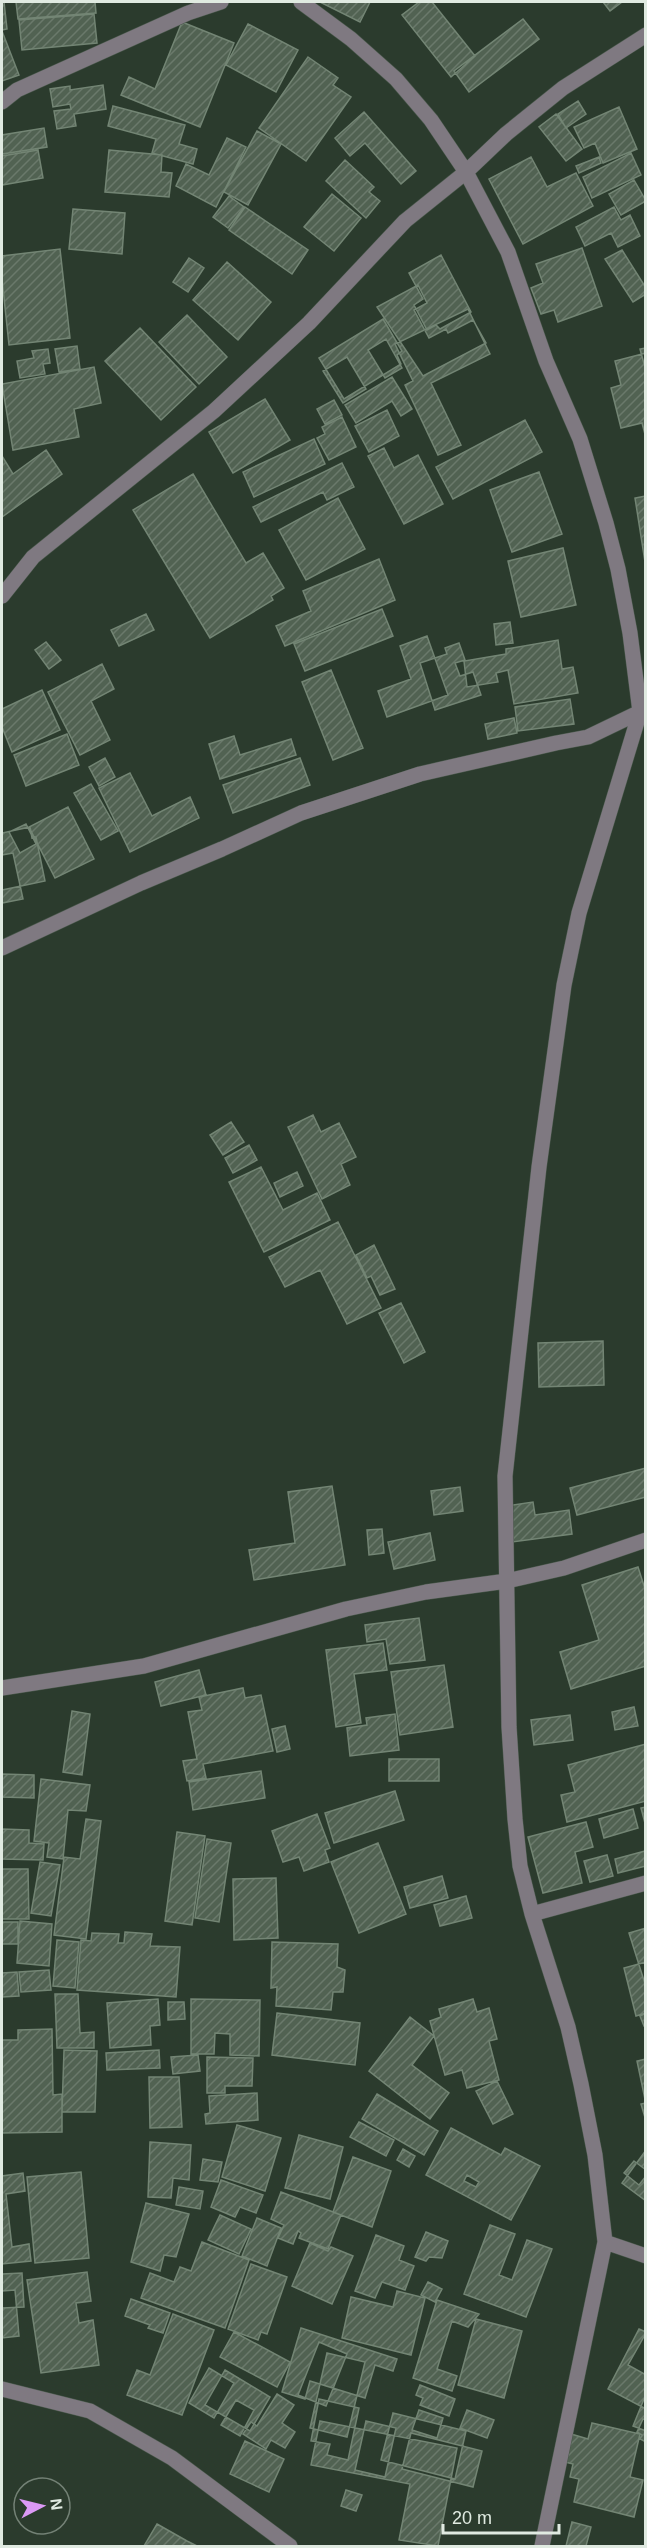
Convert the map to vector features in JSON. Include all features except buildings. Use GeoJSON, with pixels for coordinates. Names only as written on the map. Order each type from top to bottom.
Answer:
{"type":"FeatureCollection","features":[{"type":"Feature","properties":{"kind":"street"},"geometry":{"type":"LineString","coordinates":[[2,102],[17,90],[188,12],[221,2]]}},
{"type":"Feature","properties":{"kind":"street"},"geometry":{"type":"LineString","coordinates":[[301,2],[351,39],[396,79],[430,120],[466,172],[508,252],[546,361],[580,439],[618,569],[643,712],[579,913],[564,985],[539,1167],[505,1476],[509,1727],[520,1866],[532,1914],[568,2027],[581,2084],[595,2155],[604,2242],[542,2547]]}},
{"type":"Feature","properties":{"kind":"street"},"geometry":{"type":"LineString","coordinates":[[2,596],[33,557],[214,411],[309,323],[405,221],[563,88],[644,41]]}},
{"type":"Feature","properties":{"kind":"street"},"geometry":{"type":"LineString","coordinates":[[2,948],[141,883],[301,813],[420,774],[556,742],[588,737],[643,712]]}},
{"type":"Feature","properties":{"kind":"street"},"geometry":{"type":"LineString","coordinates":[[2,1688],[144,1666],[346,1609],[426,1592],[507,1581],[564,1568],[645,1540]]}},
{"type":"Feature","properties":{"kind":"street"},"geometry":{"type":"LineString","coordinates":[[532,1914],[645,1883]]}},
{"type":"Feature","properties":{"kind":"street"},"geometry":{"type":"LineString","coordinates":[[604,2242],[645,2256]]}},
{"type":"Feature","properties":{"kind":"street"},"geometry":{"type":"LineString","coordinates":[[2,2389],[90,2411],[172,2458],[290,2547]]}}]}
